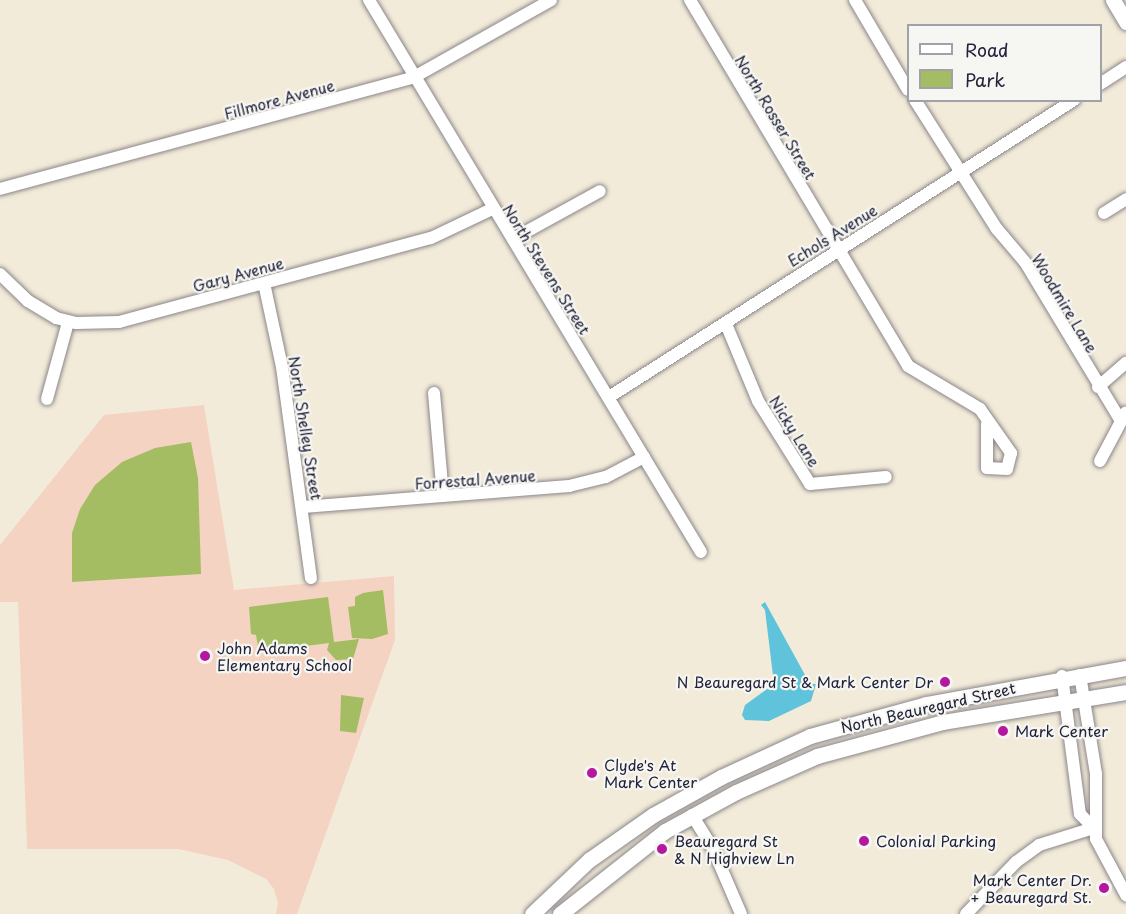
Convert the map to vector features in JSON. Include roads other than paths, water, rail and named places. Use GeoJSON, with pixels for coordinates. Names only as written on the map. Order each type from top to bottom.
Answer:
{"type":"FeatureCollection","features":[{"type":"Feature","properties":{"kind":"main road"},"geometry":{"type":"LineString","coordinates":[[1113,0],[1126,22]]}},
{"type":"Feature","properties":{"kind":"main road","name":"North Beauregard Street"},"geometry":{"type":"LineString","coordinates":[[532,914],[589,860],[622,836],[762,756],[810,736],[886,714],[1062,676],[1126,668]]}},
{"type":"Feature","properties":{"kind":"main road","name":"North Beauregard Street"},"geometry":{"type":"LineString","coordinates":[[560,914],[635,851],[692,815],[780,771],[859,742],[943,722],[1126,692]]}},
{"type":"Feature","properties":{"kind":"street","name":"North Stevens Street"},"geometry":{"type":"LineString","coordinates":[[369,0],[492,209],[513,239],[701,552]]}},
{"type":"Feature","properties":{"kind":"street","name":"Fillmore Avenue"},"geometry":{"type":"LineString","coordinates":[[0,189],[414,77],[551,0]]}},
{"type":"Feature","properties":{"kind":"street","name":"North Rosser Street"},"geometry":{"type":"LineString","coordinates":[[690,0],[908,366],[980,409],[987,424]]}},
{"type":"Feature","properties":{"kind":"street"},"geometry":{"type":"LineString","coordinates":[[855,0],[907,87]]}},
{"type":"Feature","properties":{"kind":"street"},"geometry":{"type":"LineString","coordinates":[[1102,83],[1126,67]]}},
{"type":"Feature","properties":{"kind":"street","name":"Woodmire Lane"},"geometry":{"type":"LineString","coordinates":[[916,102],[997,229],[1025,262],[1098,387],[1124,416],[1100,461]]}},
{"type":"Feature","properties":{"kind":"street","name":"Echols Avenue"},"geometry":{"type":"LineString","coordinates":[[609,398],[726,324],[838,247],[1071,102]]}},
{"type":"Feature","properties":{"kind":"street"},"geometry":{"type":"LineString","coordinates":[[513,239],[600,191]]}},
{"type":"Feature","properties":{"kind":"street"},"geometry":{"type":"LineString","coordinates":[[1104,213],[1126,199]]}},
{"type":"Feature","properties":{"kind":"street","name":"Gary Avenue"},"geometry":{"type":"LineString","coordinates":[[0,274],[27,301],[68,322],[134,319],[432,238],[492,209]]}},
{"type":"Feature","properties":{"kind":"street","name":"North Shelley Street"},"geometry":{"type":"LineString","coordinates":[[264,283],[282,367],[311,578]]}},
{"type":"Feature","properties":{"kind":"street"},"geometry":{"type":"LineString","coordinates":[[47,399],[68,322]]}},
{"type":"Feature","properties":{"kind":"street","name":"Nicky Lane"},"geometry":{"type":"LineString","coordinates":[[726,324],[758,401],[810,484],[886,477]]}},
{"type":"Feature","properties":{"kind":"street"},"geometry":{"type":"LineString","coordinates":[[1098,387],[1126,363]]}},
{"type":"Feature","properties":{"kind":"street"},"geometry":{"type":"LineString","coordinates":[[434,393],[443,496]]}},
{"type":"Feature","properties":{"kind":"street","name":"Forrestal Avenue"},"geometry":{"type":"LineString","coordinates":[[303,507],[588,483],[644,457]]}},
{"type":"Feature","properties":{"kind":"street"},"geometry":{"type":"LineString","coordinates":[[1080,675],[1099,809],[1094,828]]}},
{"type":"Feature","properties":{"kind":"street"},"geometry":{"type":"LineString","coordinates":[[1062,676],[1080,814],[1094,828],[1103,856],[1126,895]]}},
{"type":"Feature","properties":{"kind":"street"},"geometry":{"type":"LineString","coordinates":[[692,815],[722,866],[741,914]]}},
{"type":"Feature","properties":{"kind":"street"},"geometry":{"type":"LineString","coordinates":[[966,914],[1016,862],[1039,845],[1094,828]]}},
{"type":"Feature","properties":{"kind":"water"},"geometry":{"type":"Polygon","coordinates":[[[765,602],[810,684],[816,684],[811,701],[769,721],[745,720],[742,715],[745,705],[774,684],[765,610],[761,605],[765,602]]]}},
{"type":"Feature","properties":{"kind":"place","name":"John Adams Elementary School"},"geometry":{"type":"Point","coordinates":[205,656]}},
{"type":"Feature","properties":{"kind":"place","name":"N Beauregard St & Mark Center Dr"},"geometry":{"type":"Point","coordinates":[945,682]}},
{"type":"Feature","properties":{"kind":"place","name":"Mark Center"},"geometry":{"type":"Point","coordinates":[1003,731]}},
{"type":"Feature","properties":{"kind":"place","name":"Clyde's At Mark Center"},"geometry":{"type":"Point","coordinates":[592,773]}},
{"type":"Feature","properties":{"kind":"place","name":"Colonial Parking"},"geometry":{"type":"Point","coordinates":[864,841]}},
{"type":"Feature","properties":{"kind":"place","name":"Beauregard St & N Highview Ln"},"geometry":{"type":"Point","coordinates":[662,849]}},
{"type":"Feature","properties":{"kind":"place","name":"Mark Center Dr. + Beauregard St."},"geometry":{"type":"Point","coordinates":[1104,888]}}]}
